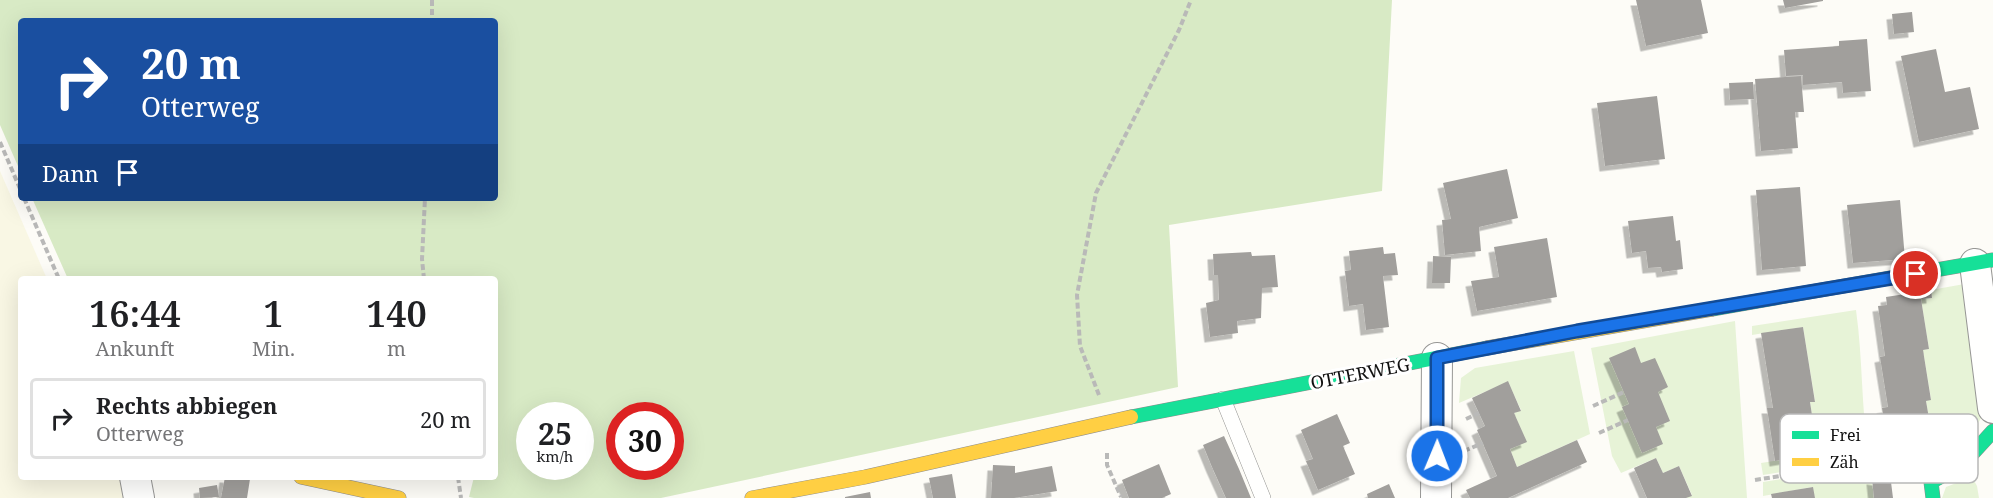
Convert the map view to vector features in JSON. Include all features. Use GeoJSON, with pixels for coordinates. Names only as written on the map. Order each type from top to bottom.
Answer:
{"type":"FeatureCollection","features":[{"type":"Feature","properties":{"kind":"street","name":"OTTERWEG"},"geometry":{"type":"LineString","coordinates":[[752,498],[865,477],[1122,419],[1577,331],[1984,262]]}},
{"type":"Feature","properties":{"kind":"street"},"geometry":{"type":"LineString","coordinates":[[1984,262],[1993,408]]}},
{"type":"Feature","properties":{"kind":"street"},"geometry":{"type":"LineString","coordinates":[[1436,498],[1437,358]]}},
{"type":"Feature","properties":{"kind":"street"},"geometry":{"type":"LineString","coordinates":[[1978,447],[1993,431]]}},
{"type":"Feature","properties":{"kind":"street"},"geometry":{"type":"LineString","coordinates":[[136,480],[139,498]]}},
{"type":"Feature","properties":{"kind":"street"},"geometry":{"type":"LineString","coordinates":[[315,480],[399,498]]}},
{"type":"Feature","properties":{"kind":"street"},"geometry":{"type":"LineString","coordinates":[[1931,483],[1933,498]]}},
{"type":"Feature","properties":{"kind":"lane"},"geometry":{"type":"LineString","coordinates":[[1223,399],[1263,498]]}},
{"type":"Feature","properties":{"kind":"path"},"geometry":{"type":"LineString","coordinates":[[432,0],[432,18]]}},
{"type":"Feature","properties":{"kind":"path"},"geometry":{"type":"LineString","coordinates":[[1122,419],[1101,400],[1086,363],[1080,346],[1077,295],[1096,193],[1179,30],[1191,0]]}},
{"type":"Feature","properties":{"kind":"path"},"geometry":{"type":"LineString","coordinates":[[0,142],[18,184]]}},
{"type":"Feature","properties":{"kind":"path"},"geometry":{"type":"LineString","coordinates":[[25,201],[58,276]]}},
{"type":"Feature","properties":{"kind":"path"},"geometry":{"type":"LineString","coordinates":[[424,276],[422,259],[425,201]]}},
{"type":"Feature","properties":{"kind":"path"},"geometry":{"type":"LineString","coordinates":[[1593,406],[1624,392]]}},
{"type":"Feature","properties":{"kind":"path"},"geometry":{"type":"LineString","coordinates":[[1599,432],[1628,420]]}},
{"type":"Feature","properties":{"kind":"path"},"geometry":{"type":"LineString","coordinates":[[1106,423],[1107,465],[1121,497]]}},
{"type":"Feature","properties":{"kind":"path"},"geometry":{"type":"LineString","coordinates":[[1755,480],[1780,476]]}},
{"type":"Feature","properties":{"kind":"path"},"geometry":{"type":"LineString","coordinates":[[458,480],[461,498]]}},
{"type":"Feature","properties":{"kind":"shaded area"},"geometry":{"type":"Polygon","coordinates":[[[0,171],[46,276],[18,276],[18,480],[122,480],[125,498],[0,498],[0,171]]]}},
{"type":"Feature","properties":{"kind":"green space"},"geometry":{"type":"Polygon","coordinates":[[[0,0],[1392,0],[1382,191],[1169,225],[1178,387],[661,498],[474,498],[469,497],[473,480],[498,480],[498,276],[67,276],[33,201],[498,201],[498,18],[18,18],[18,166],[0,125],[0,0]]]}},
{"type":"Feature","properties":{"kind":"green space"},"geometry":{"type":"Polygon","coordinates":[[[1970,283],[1987,407],[1978,423],[1978,414],[1928,414],[1926,401],[1931,399],[1923,350],[1929,349],[1921,299],[1932,298],[1931,290],[1970,283]]]}},
{"type":"Feature","properties":{"kind":"green space"},"geometry":{"type":"Polygon","coordinates":[[[1856,310],[1865,414],[1812,414],[1810,402],[1815,401],[1803,327],[1752,335],[1752,326],[1856,310]]]}},
{"type":"Feature","properties":{"kind":"green space"},"geometry":{"type":"Polygon","coordinates":[[[1735,321],[1747,498],[1686,498],[1692,495],[1679,466],[1663,473],[1656,458],[1621,473],[1612,456],[1591,348],[1735,321]]]}},
{"type":"Feature","properties":{"kind":"green space"},"geometry":{"type":"Polygon","coordinates":[[[1574,351],[1590,434],[1517,467],[1510,449],[1526,441],[1514,413],[1521,410],[1508,382],[1459,403],[1461,378],[1475,368],[1574,351]]]}},
{"type":"Feature","properties":{"kind":"green space"},"geometry":{"type":"Polygon","coordinates":[[[1780,460],[1780,472],[1763,475],[1761,463],[1780,460]]]}},
{"type":"Feature","properties":{"kind":"green space"},"geometry":{"type":"Polygon","coordinates":[[[1780,479],[1780,483],[1872,483],[1874,498],[1815,498],[1812,487],[1763,496],[1763,482],[1780,479]]]}},
{"type":"Feature","properties":{"kind":"green space"},"geometry":{"type":"Polygon","coordinates":[[[1956,483],[1975,483],[1979,498],[1942,498],[1946,487],[1956,483]]]}},
{"type":"Feature","properties":{"kind":"building"},"geometry":{"type":"Polygon","coordinates":[[[1636,0],[1701,0],[1708,33],[1646,46],[1636,0]]]}},
{"type":"Feature","properties":{"kind":"building"},"geometry":{"type":"Polygon","coordinates":[[[1783,0],[1823,0],[1823,1],[1785,8],[1783,0]]]}},
{"type":"Feature","properties":{"kind":"building"},"geometry":{"type":"Polygon","coordinates":[[[1912,12],[1914,32],[1894,34],[1892,14],[1912,12]]]}},
{"type":"Feature","properties":{"kind":"building"},"geometry":{"type":"Polygon","coordinates":[[[1867,39],[1871,91],[1843,93],[1842,82],[1803,85],[1803,75],[1786,76],[1784,50],[1839,46],[1839,41],[1867,39]]]}},
{"type":"Feature","properties":{"kind":"building"},"geometry":{"type":"Polygon","coordinates":[[[1936,49],[1945,92],[1970,87],[1979,129],[1919,142],[1901,56],[1936,49]]]}},
{"type":"Feature","properties":{"kind":"building"},"geometry":{"type":"Polygon","coordinates":[[[1801,76],[1804,112],[1795,112],[1798,148],[1761,151],[1755,79],[1801,76]]]}},
{"type":"Feature","properties":{"kind":"building"},"geometry":{"type":"Polygon","coordinates":[[[1753,82],[1754,99],[1730,100],[1729,83],[1753,82]]]}},
{"type":"Feature","properties":{"kind":"building"},"geometry":{"type":"Polygon","coordinates":[[[1657,96],[1665,159],[1605,166],[1597,103],[1657,96]]]}},
{"type":"Feature","properties":{"kind":"building"},"geometry":{"type":"Polygon","coordinates":[[[1507,169],[1518,218],[1479,227],[1481,251],[1445,255],[1442,220],[1451,219],[1443,183],[1507,169]]]}},
{"type":"Feature","properties":{"kind":"building"},"geometry":{"type":"Polygon","coordinates":[[[1800,187],[1806,266],[1762,270],[1756,190],[1800,187]]]}},
{"type":"Feature","properties":{"kind":"building"},"geometry":{"type":"Polygon","coordinates":[[[1900,200],[1905,259],[1853,263],[1847,205],[1900,200]]]}},
{"type":"Feature","properties":{"kind":"building"},"geometry":{"type":"Polygon","coordinates":[[[1673,216],[1676,241],[1680,240],[1683,269],[1662,272],[1661,267],[1648,268],[1646,251],[1632,253],[1628,221],[1673,216]]]}},
{"type":"Feature","properties":{"kind":"building"},"geometry":{"type":"Polygon","coordinates":[[[1547,238],[1557,297],[1477,311],[1471,281],[1499,277],[1494,247],[1547,238]]]}},
{"type":"Feature","properties":{"kind":"building"},"geometry":{"type":"Polygon","coordinates":[[[1383,247],[1384,254],[1395,253],[1398,275],[1383,276],[1389,327],[1366,330],[1363,304],[1349,306],[1345,271],[1351,270],[1349,251],[1383,247]]]}},
{"type":"Feature","properties":{"kind":"building"},"geometry":{"type":"Polygon","coordinates":[[[1251,252],[1252,256],[1275,255],[1278,287],[1262,288],[1261,318],[1237,321],[1238,333],[1210,337],[1206,303],[1219,300],[1218,275],[1214,275],[1213,254],[1251,252]]]}},
{"type":"Feature","properties":{"kind":"building"},"geometry":{"type":"Polygon","coordinates":[[[1433,256],[1451,257],[1450,283],[1432,283],[1433,256]]]}},
{"type":"Feature","properties":{"kind":"building"},"geometry":{"type":"Polygon","coordinates":[[[1931,290],[1932,298],[1921,299],[1929,349],[1923,350],[1931,400],[1926,401],[1928,414],[1883,414],[1882,408],[1888,407],[1880,357],[1885,356],[1878,306],[1887,305],[1886,297],[1931,290]]]}},
{"type":"Feature","properties":{"kind":"building"},"geometry":{"type":"Polygon","coordinates":[[[1803,327],[1815,402],[1810,402],[1812,414],[1780,414],[1780,460],[1775,461],[1767,408],[1773,408],[1761,333],[1803,327]]]}},
{"type":"Feature","properties":{"kind":"building"},"geometry":{"type":"Polygon","coordinates":[[[1635,347],[1641,363],[1655,358],[1668,387],[1658,392],[1670,421],[1656,427],[1663,444],[1642,453],[1622,407],[1629,404],[1609,358],[1635,347]]]}},
{"type":"Feature","properties":{"kind":"building"},"geometry":{"type":"Polygon","coordinates":[[[1508,381],[1521,411],[1514,413],[1527,442],[1510,449],[1517,467],[1577,440],[1587,462],[1508,498],[1470,498],[1466,490],[1497,476],[1477,430],[1485,426],[1472,398],[1508,381]]]}},
{"type":"Feature","properties":{"kind":"building"},"geometry":{"type":"Polygon","coordinates":[[[1337,414],[1350,443],[1343,446],[1355,474],[1318,490],[1306,461],[1313,459],[1301,430],[1337,414]]]}},
{"type":"Feature","properties":{"kind":"building"},"geometry":{"type":"Polygon","coordinates":[[[1224,436],[1251,498],[1226,498],[1212,467],[1203,445],[1224,436]]]}},
{"type":"Feature","properties":{"kind":"building"},"geometry":{"type":"Polygon","coordinates":[[[1656,458],[1663,473],[1679,466],[1692,496],[1647,498],[1634,468],[1656,458]]]}},
{"type":"Feature","properties":{"kind":"building"},"geometry":{"type":"Polygon","coordinates":[[[1159,464],[1171,494],[1162,498],[1129,498],[1122,480],[1159,464]]]}},
{"type":"Feature","properties":{"kind":"building"},"geometry":{"type":"Polygon","coordinates":[[[993,465],[1015,466],[1015,473],[1052,466],[1057,491],[1014,498],[991,498],[993,465]]]}},
{"type":"Feature","properties":{"kind":"building"},"geometry":{"type":"Polygon","coordinates":[[[952,474],[956,498],[933,498],[929,478],[952,474]]]}},
{"type":"Feature","properties":{"kind":"building"},"geometry":{"type":"Polygon","coordinates":[[[224,480],[250,480],[247,498],[221,498],[224,480]]]}},
{"type":"Feature","properties":{"kind":"building"},"geometry":{"type":"Polygon","coordinates":[[[1872,483],[1891,483],[1893,498],[1874,498],[1872,483]]]}},
{"type":"Feature","properties":{"kind":"building"},"geometry":{"type":"Polygon","coordinates":[[[1389,484],[1395,498],[1368,498],[1367,494],[1389,484]]]}},
{"type":"Feature","properties":{"kind":"building"},"geometry":{"type":"Polygon","coordinates":[[[217,485],[219,497],[200,498],[199,488],[217,485]]]}},
{"type":"Feature","properties":{"kind":"building"},"geometry":{"type":"Polygon","coordinates":[[[1813,487],[1815,498],[1772,498],[1771,494],[1813,487]]]}},
{"type":"Feature","properties":{"kind":"building"},"geometry":{"type":"Polygon","coordinates":[[[870,492],[871,498],[845,498],[845,497],[870,492]]]}},
{"type":"Feature","properties":{"kind":"traffic: fast"},"geometry":{"type":"LineString","coordinates":[[1712,309],[1993,260]]}},
{"type":"Feature","properties":{"kind":"traffic: fast"},"geometry":{"type":"LineString","coordinates":[[1131,417],[1487,348]]}},
{"type":"Feature","properties":{"kind":"traffic: fast"},"geometry":{"type":"LineString","coordinates":[[1978,447],[1993,431]]}},
{"type":"Feature","properties":{"kind":"traffic: fast"},"geometry":{"type":"LineString","coordinates":[[1931,483],[1933,498]]}},
{"type":"Feature","properties":{"kind":"traffic: slow"},"geometry":{"type":"LineString","coordinates":[[1487,348],[1712,309]]}},
{"type":"Feature","properties":{"kind":"traffic: slow"},"geometry":{"type":"LineString","coordinates":[[752,498],[865,477],[1131,417]]}},
{"type":"Feature","properties":{"kind":"traffic: slow"},"geometry":{"type":"LineString","coordinates":[[315,480],[399,498]]}},
{"type":"Feature","properties":{"kind":"route"},"geometry":{"type":"LineString","coordinates":[[1437,456],[1437,358],[1577,331],[1916,274]]}}]}
